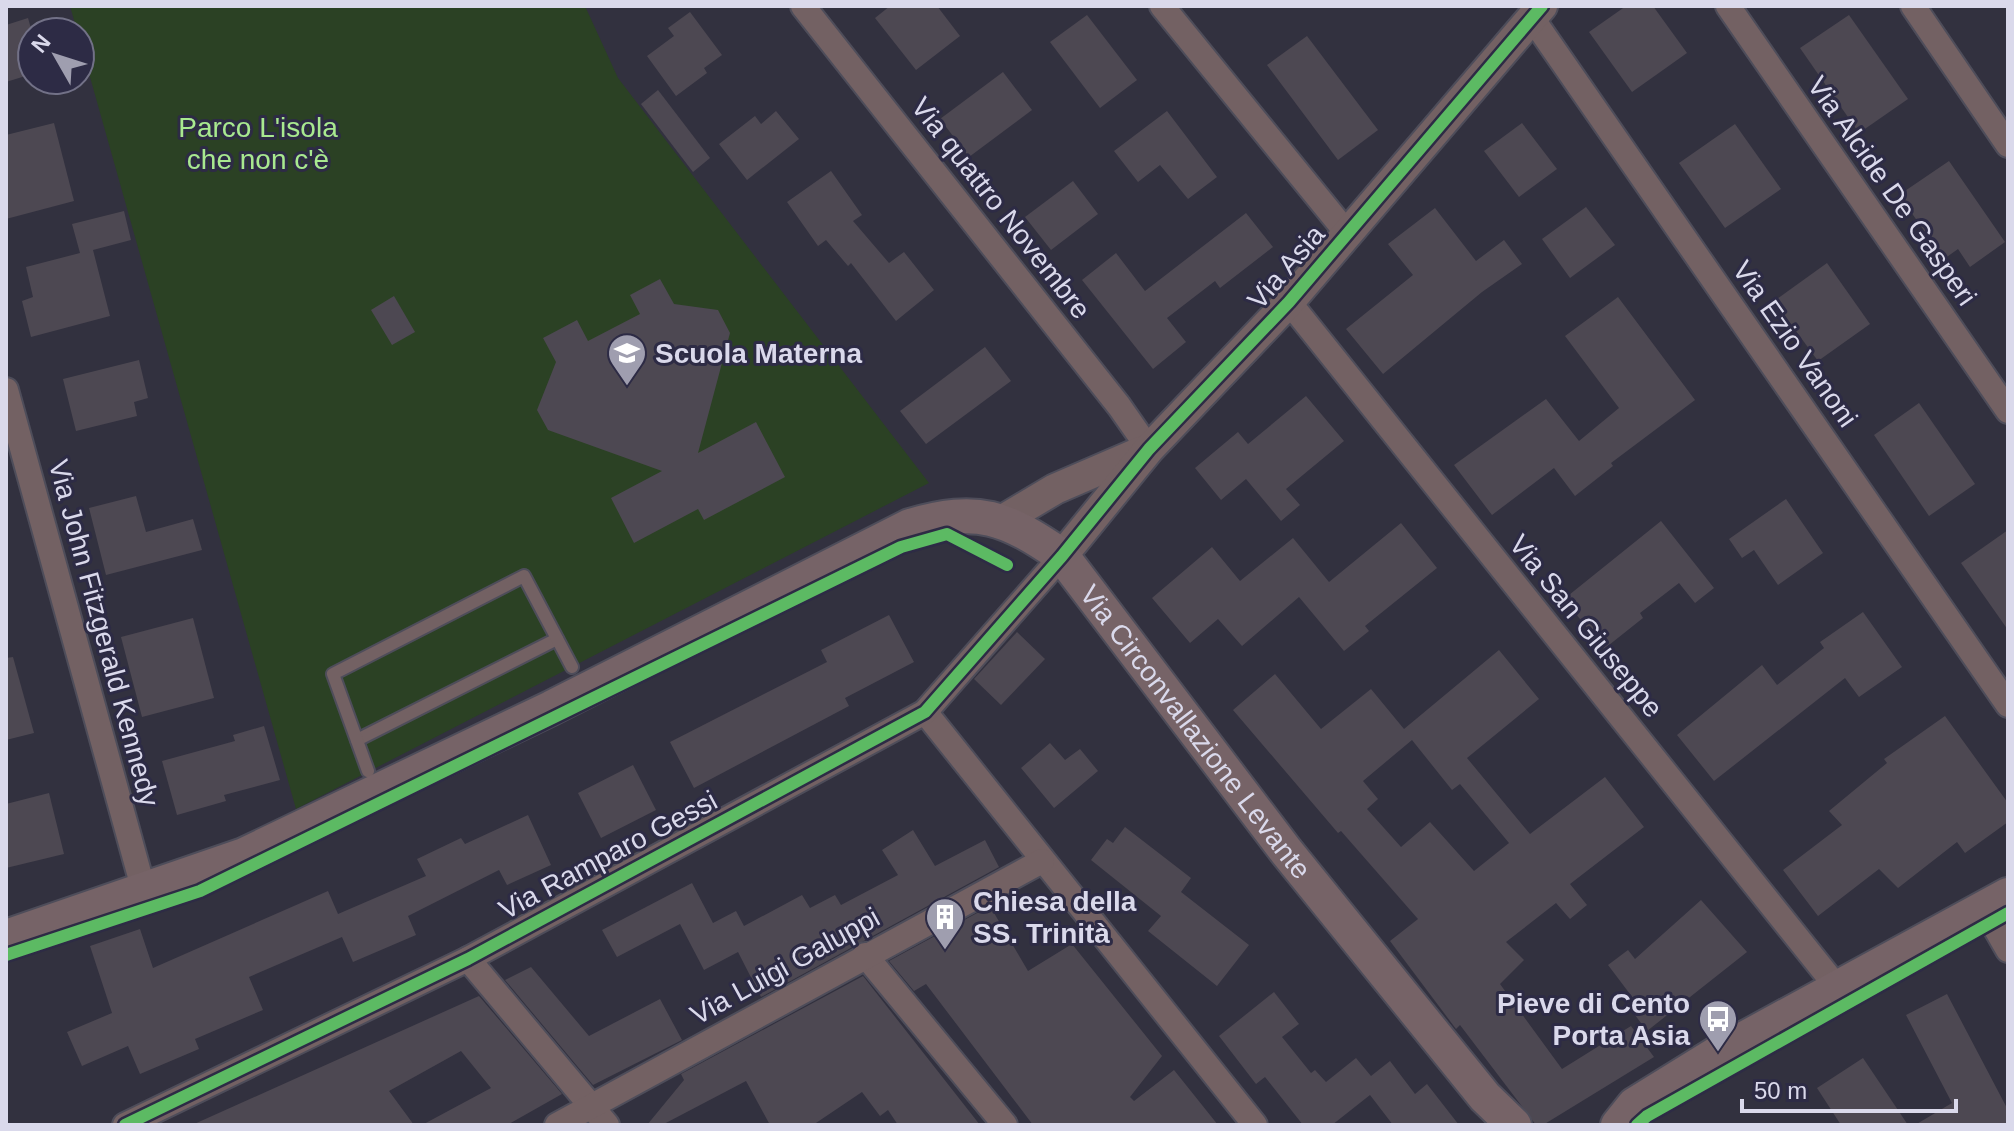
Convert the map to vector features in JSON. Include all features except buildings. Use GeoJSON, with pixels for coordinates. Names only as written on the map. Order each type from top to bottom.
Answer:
{"type":"FeatureCollection","features":[{"type":"Feature","properties":{"kind":"main road","name":"Via Circonvallazione Levante"},"geometry":{"type":"LineString","coordinates":[[6,937],[144,891],[258,848],[551,708],[910,526],[960,514],[1003,520],[1062,556],[1286,851],[1490,1111],[1514,1125]]}},
{"type":"Feature","properties":{"kind":"main road"},"geometry":{"type":"LineString","coordinates":[[1602,1125],[1626,1115],[1718,1053],[1836,986],[1996,903]]}},
{"type":"Feature","properties":{"kind":"street","name":"Via quattro Novembre"},"geometry":{"type":"LineString","coordinates":[[803,6],[1110,394],[1149,449]]}},
{"type":"Feature","properties":{"kind":"street"},"geometry":{"type":"LineString","coordinates":[[1162,6],[1347,233]]}},
{"type":"Feature","properties":{"kind":"street","name":"Via Alcide De Gasperi"},"geometry":{"type":"LineString","coordinates":[[1728,6],[2008,411]]}},
{"type":"Feature","properties":{"kind":"street"},"geometry":{"type":"LineString","coordinates":[[1913,6],[2008,145]]}},
{"type":"Feature","properties":{"kind":"street","name":"Via Asia"},"geometry":{"type":"LineString","coordinates":[[1062,556],[1149,449],[1289,302],[1537,12]]}},
{"type":"Feature","properties":{"kind":"street","name":"Via Ezio Vanoni"},"geometry":{"type":"LineString","coordinates":[[1537,12],[2008,705]]}},
{"type":"Feature","properties":{"kind":"street","name":"Via San Giuseppe"},"geometry":{"type":"LineString","coordinates":[[1289,302],[1836,986]]}},
{"type":"Feature","properties":{"kind":"street","name":"Via John Fitzgerald Kennedy"},"geometry":{"type":"LineString","coordinates":[[6,390],[144,891]]}},
{"type":"Feature","properties":{"kind":"street","name":"Via Asia"},"geometry":{"type":"LineString","coordinates":[[1003,520],[1055,489],[1149,449]]}},
{"type":"Feature","properties":{"kind":"street","name":"Via Ramparo Gessi"},"geometry":{"type":"LineString","coordinates":[[125,1125],[468,959],[925,712],[1062,556]]}},
{"type":"Feature","properties":{"kind":"street"},"geometry":{"type":"LineString","coordinates":[[925,712],[1255,1125]]}},
{"type":"Feature","properties":{"kind":"street","name":"Via Luigi Galuppi"},"geometry":{"type":"LineString","coordinates":[[557,1125],[1042,861]]}},
{"type":"Feature","properties":{"kind":"street"},"geometry":{"type":"LineString","coordinates":[[1996,903],[2008,950]]}},
{"type":"Feature","properties":{"kind":"street"},"geometry":{"type":"LineString","coordinates":[[865,955],[1005,1125]]}},
{"type":"Feature","properties":{"kind":"street"},"geometry":{"type":"LineString","coordinates":[[468,959],[607,1125]]}},
{"type":"Feature","properties":{"kind":"lane"},"geometry":{"type":"LineString","coordinates":[[368,771],[333,674],[524,576],[572,667]]}},
{"type":"Feature","properties":{"kind":"lane"},"geometry":{"type":"LineString","coordinates":[[357,740],[557,639]]}},
{"type":"Feature","properties":{"kind":"green space","name":"Parco L'isola che non c'è"},"geometry":{"type":"Polygon","coordinates":[[[70,6],[585,6],[618,78],[929,483],[296,809],[95,96],[96,16],[73,16],[70,6]]]}},
{"type":"Feature","properties":{"kind":"cycle path"},"geometry":{"type":"LineString","coordinates":[[125,1125],[468,959],[925,712],[1062,556],[1149,449],[1289,302],[1542,6]]}},
{"type":"Feature","properties":{"kind":"cycle path"},"geometry":{"type":"LineString","coordinates":[[6,955],[200,891],[901,547],[947,534],[1007,565]]}},
{"type":"Feature","properties":{"kind":"cycle path"},"geometry":{"type":"LineString","coordinates":[[1637,1125],[1647,1116],[2008,913]]}},
{"type":"Feature","properties":{"kind":"place","name":"Scuola Materna"},"geometry":{"type":"Point","coordinates":[627,387]}},
{"type":"Feature","properties":{"kind":"place","name":"Chiesa della SS. Trinità"},"geometry":{"type":"Point","coordinates":[945,951]}},
{"type":"Feature","properties":{"kind":"place","name":"Pieve di Cento Porta Asia"},"geometry":{"type":"Point","coordinates":[1718,1053]}}]}
